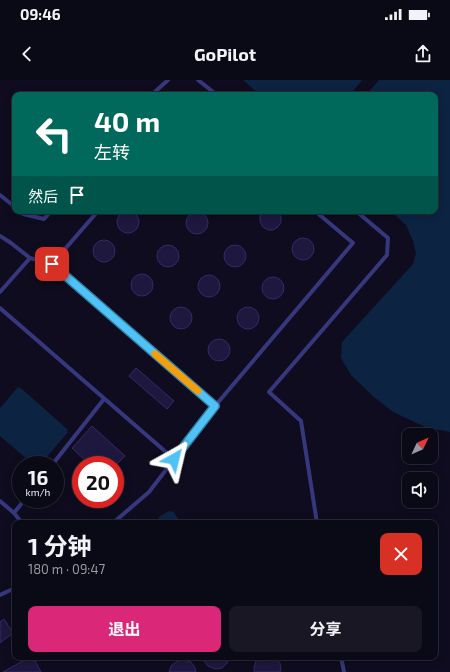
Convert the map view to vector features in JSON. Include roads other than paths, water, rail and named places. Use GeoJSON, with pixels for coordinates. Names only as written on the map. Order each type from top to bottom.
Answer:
{"type":"FeatureCollection","features":[{"type":"Feature","properties":{"kind":"lane"},"geometry":{"type":"LineString","coordinates":[[155,92],[168,80]]}},
{"type":"Feature","properties":{"kind":"lane"},"geometry":{"type":"LineString","coordinates":[[198,80],[213,92]]}},
{"type":"Feature","properties":{"kind":"lane"},"geometry":{"type":"LineString","coordinates":[[0,196],[12,205]]}},
{"type":"Feature","properties":{"kind":"lane"},"geometry":{"type":"LineString","coordinates":[[23,214],[44,219],[48,214]]}},
{"type":"Feature","properties":{"kind":"lane"},"geometry":{"type":"LineString","coordinates":[[52,264],[95,214]]}},
{"type":"Feature","properties":{"kind":"lane"},"geometry":{"type":"LineString","coordinates":[[116,520],[149,492],[215,406],[353,243],[319,214]]}},
{"type":"Feature","properties":{"kind":"lane"},"geometry":{"type":"LineString","coordinates":[[317,520],[301,421],[269,392],[387,256],[388,238],[360,214]]}},
{"type":"Feature","properties":{"kind":"lane"},"geometry":{"type":"LineString","coordinates":[[0,236],[30,258],[52,264],[215,406]]}},
{"type":"Feature","properties":{"kind":"lane"},"geometry":{"type":"LineString","coordinates":[[0,292],[30,258]]}},
{"type":"Feature","properties":{"kind":"lane"},"geometry":{"type":"LineString","coordinates":[[0,308],[174,459]]}},
{"type":"Feature","properties":{"kind":"lane"},"geometry":{"type":"LineString","coordinates":[[59,456],[104,399]]}},
{"type":"Feature","properties":{"kind":"lane"},"geometry":{"type":"LineString","coordinates":[[0,501],[20,520]]}},
{"type":"Feature","properties":{"kind":"lane"},"geometry":{"type":"LineString","coordinates":[[14,513],[18,508]]}},
{"type":"Feature","properties":{"kind":"lane"},"geometry":{"type":"LineString","coordinates":[[0,595],[12,589]]}},
{"type":"Feature","properties":{"kind":"lane"},"geometry":{"type":"LineString","coordinates":[[342,660],[344,672]]}},
{"type":"Feature","properties":{"kind":"water"},"geometry":{"type":"Polygon","coordinates":[[[243,80],[450,80],[450,432],[438,430],[438,428],[425,427],[393,412],[374,397],[351,375],[341,358],[342,342],[413,264],[416,253],[413,241],[406,225],[393,214],[438,214],[438,92],[257,92],[243,80]]]}},
{"type":"Feature","properties":{"kind":"water"},"geometry":{"type":"Polygon","coordinates":[[[18,387],[67,429],[68,432],[48,456],[23,456],[0,436],[0,408],[18,387]]]}},
{"type":"Feature","properties":{"kind":"water"},"geometry":{"type":"Polygon","coordinates":[[[169,511],[174,512],[178,520],[157,520],[160,516],[169,511]]]}}]}
